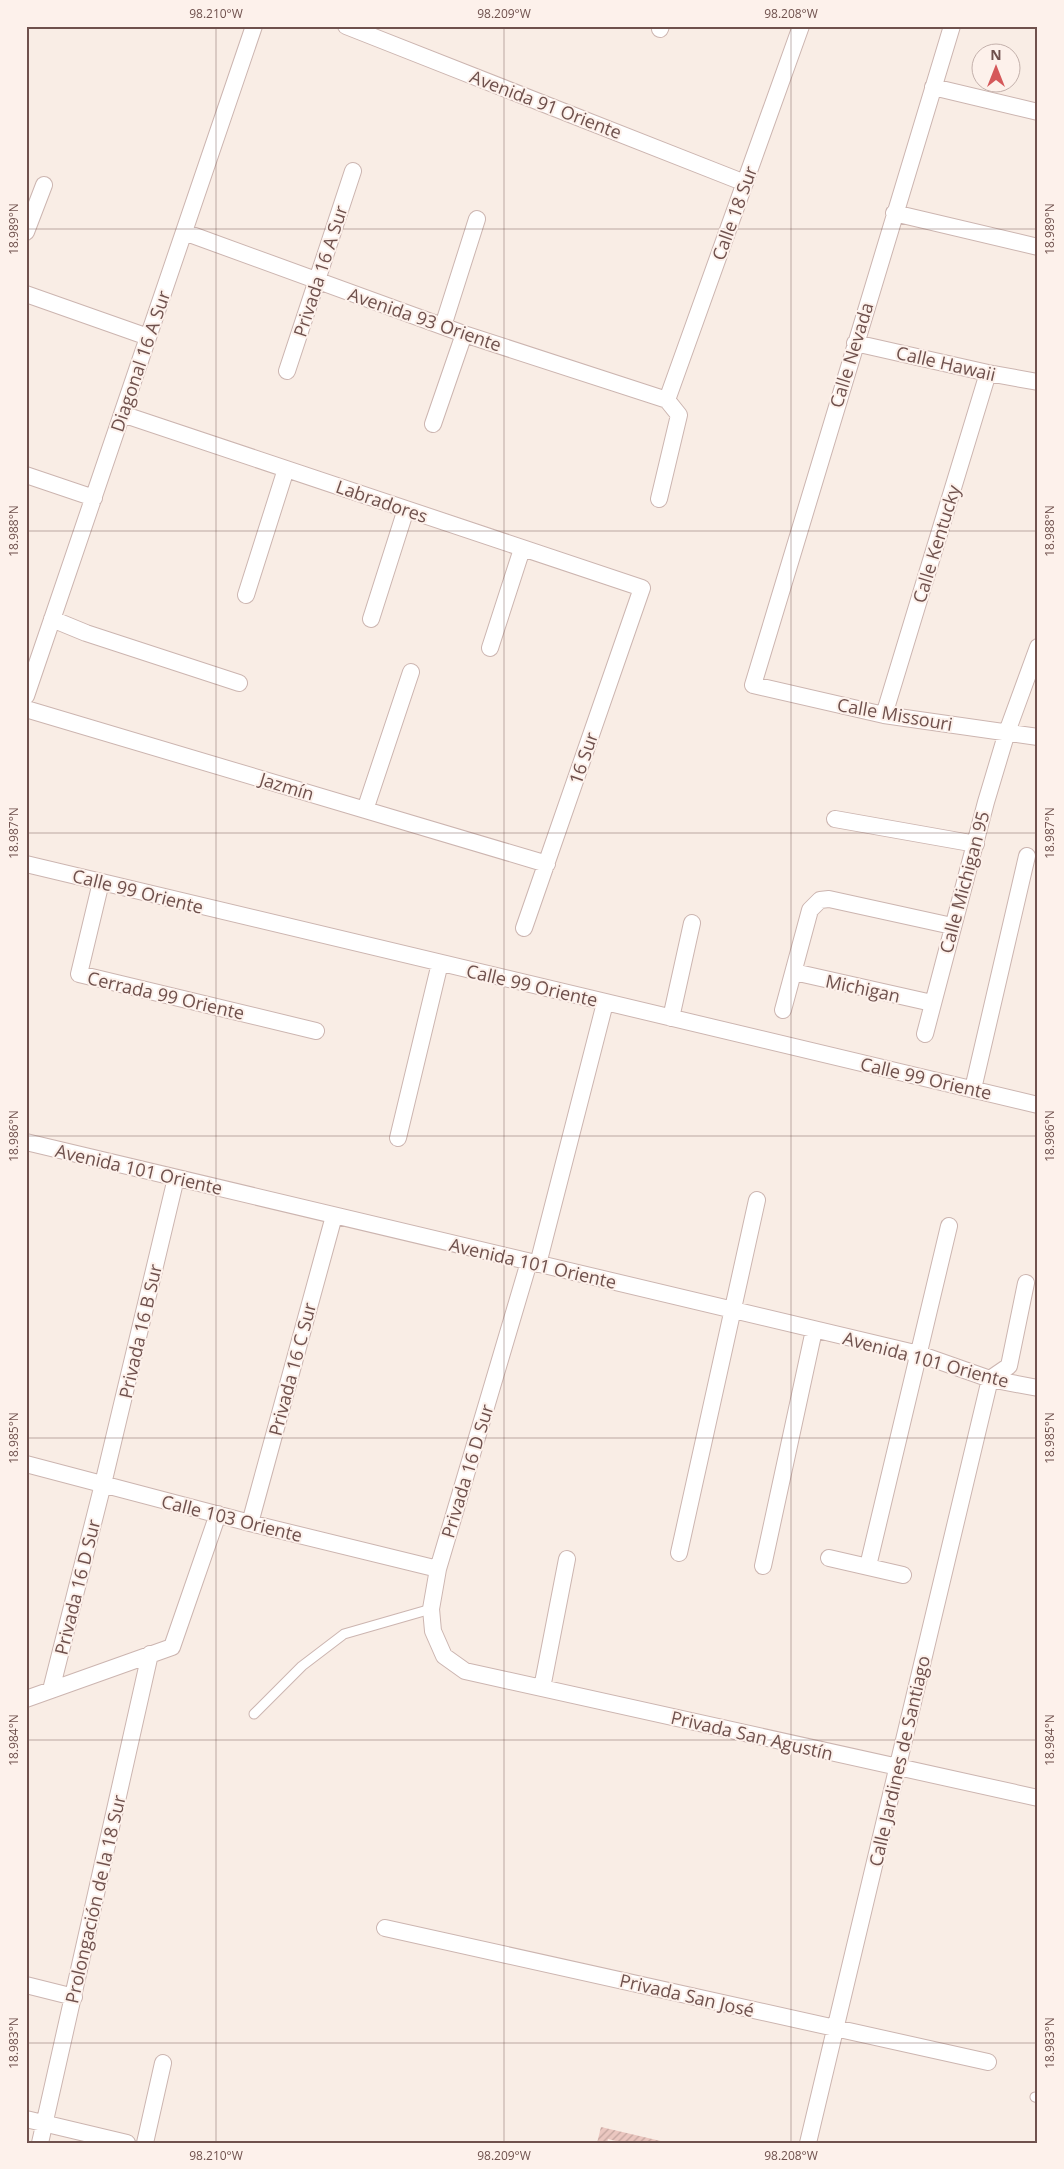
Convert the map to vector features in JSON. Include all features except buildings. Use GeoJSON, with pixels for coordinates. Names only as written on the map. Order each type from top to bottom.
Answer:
{"type":"FeatureCollection","features":[{"type":"Feature","properties":{"kind":"street","name":"Diagonal 16 A Sur"},"geometry":{"type":"LineString","coordinates":[[26,696],[254,26]]}},
{"type":"Feature","properties":{"kind":"street","name":"Avenida 91 Oriente"},"geometry":{"type":"LineString","coordinates":[[346,26],[746,183]]}},
{"type":"Feature","properties":{"kind":"street","name":"Calle 18 Sur"},"geometry":{"type":"LineString","coordinates":[[667,400],[801,26]]}},
{"type":"Feature","properties":{"kind":"street","name":"Calle Nevada"},"geometry":{"type":"LineString","coordinates":[[753,685],[952,26]]}},
{"type":"Feature","properties":{"kind":"street"},"geometry":{"type":"LineString","coordinates":[[933,87],[1038,112]]}},
{"type":"Feature","properties":{"kind":"street","name":"Privada 16 A Sur"},"geometry":{"type":"LineString","coordinates":[[287,371],[353,172]]}},
{"type":"Feature","properties":{"kind":"street"},"geometry":{"type":"LineString","coordinates":[[26,232],[44,185]]}},
{"type":"Feature","properties":{"kind":"street"},"geometry":{"type":"LineString","coordinates":[[894,214],[1038,247]]}},
{"type":"Feature","properties":{"kind":"street"},"geometry":{"type":"LineString","coordinates":[[443,326],[477,219]]}},
{"type":"Feature","properties":{"kind":"street","name":"Avenida 93 Oriente"},"geometry":{"type":"LineString","coordinates":[[184,232],[464,334],[667,400]]}},
{"type":"Feature","properties":{"kind":"street"},"geometry":{"type":"LineString","coordinates":[[26,294],[148,337]]}},
{"type":"Feature","properties":{"kind":"street"},"geometry":{"type":"LineString","coordinates":[[433,424],[464,334]]}},
{"type":"Feature","properties":{"kind":"street","name":"Calle Hawaii"},"geometry":{"type":"LineString","coordinates":[[855,343],[988,373],[1038,382]]}},
{"type":"Feature","properties":{"kind":"street","name":"Calle Kentucky"},"geometry":{"type":"LineString","coordinates":[[884,715],[988,373]]}},
{"type":"Feature","properties":{"kind":"street"},"geometry":{"type":"LineString","coordinates":[[660,499],[679,415],[667,400]]}},
{"type":"Feature","properties":{"kind":"street","name":"Labradores"},"geometry":{"type":"LineString","coordinates":[[122,414],[642,588]]}},
{"type":"Feature","properties":{"kind":"street"},"geometry":{"type":"LineString","coordinates":[[246,595],[286,469]]}},
{"type":"Feature","properties":{"kind":"street"},"geometry":{"type":"LineString","coordinates":[[26,474],[94,498]]}},
{"type":"Feature","properties":{"kind":"street"},"geometry":{"type":"LineString","coordinates":[[371,619],[406,509]]}},
{"type":"Feature","properties":{"kind":"street"},"geometry":{"type":"LineString","coordinates":[[490,648],[522,549]]}},
{"type":"Feature","properties":{"kind":"street","name":"16 Sur"},"geometry":{"type":"LineString","coordinates":[[524,928],[642,588]]}},
{"type":"Feature","properties":{"kind":"street"},"geometry":{"type":"LineString","coordinates":[[52,619],[86,633],[239,683]]}},
{"type":"Feature","properties":{"kind":"street","name":"Calle Michigan 95"},"geometry":{"type":"LineString","coordinates":[[925,1034],[952,926],[1007,732],[1038,647]]}},
{"type":"Feature","properties":{"kind":"street"},"geometry":{"type":"LineString","coordinates":[[365,810],[411,672]]}},
{"type":"Feature","properties":{"kind":"street","name":"Calle Missouri"},"geometry":{"type":"LineString","coordinates":[[753,685],[884,715],[1038,737]]}},
{"type":"Feature","properties":{"kind":"street","name":"Jazmín"},"geometry":{"type":"LineString","coordinates":[[26,709],[547,864]]}},
{"type":"Feature","properties":{"kind":"street"},"geometry":{"type":"LineString","coordinates":[[835,819],[976,844]]}},
{"type":"Feature","properties":{"kind":"street"},"geometry":{"type":"LineString","coordinates":[[973,1089],[1027,856]]}},
{"type":"Feature","properties":{"kind":"street","name":"Calle 99 Oriente"},"geometry":{"type":"LineString","coordinates":[[26,864],[1038,1105]]}},
{"type":"Feature","properties":{"kind":"street","name":"Cerrada 99 Oriente"},"geometry":{"type":"LineString","coordinates":[[100,882],[79,974],[316,1031]]}},
{"type":"Feature","properties":{"kind":"street"},"geometry":{"type":"LineString","coordinates":[[783,1010],[810,910],[820,900],[829,899],[952,926]]}},
{"type":"Feature","properties":{"kind":"street"},"geometry":{"type":"LineString","coordinates":[[671,1018],[692,923]]}},
{"type":"Feature","properties":{"kind":"street"},"geometry":{"type":"LineString","coordinates":[[398,1138],[440,963]]}},
{"type":"Feature","properties":{"kind":"street","name":"Michigan"},"geometry":{"type":"LineString","coordinates":[[794,972],[932,1003]]}},
{"type":"Feature","properties":{"kind":"street","name":"Privada 16 D Sur"},"geometry":{"type":"LineString","coordinates":[[465,1671],[444,1656],[434,1631],[431,1609],[438,1569],[533,1263],[606,1003]]}},
{"type":"Feature","properties":{"kind":"street","name":"Avenida 101 Oriente"},"geometry":{"type":"LineString","coordinates":[[26,1142],[919,1354],[990,1379],[1038,1388]]}},
{"type":"Feature","properties":{"kind":"street","name":"Privada 16 B Sur"},"geometry":{"type":"LineString","coordinates":[[103,1484],[176,1178]]}},
{"type":"Feature","properties":{"kind":"street"},"geometry":{"type":"LineString","coordinates":[[679,1553],[757,1200]]}},
{"type":"Feature","properties":{"kind":"street","name":"Privada 16 C Sur"},"geometry":{"type":"LineString","coordinates":[[250,1523],[334,1216]]}},
{"type":"Feature","properties":{"kind":"street"},"geometry":{"type":"LineString","coordinates":[[868,1566],[949,1226]]}},
{"type":"Feature","properties":{"kind":"street"},"geometry":{"type":"LineString","coordinates":[[990,1379],[1009,1366],[1026,1283]]}},
{"type":"Feature","properties":{"kind":"street"},"geometry":{"type":"LineString","coordinates":[[763,1566],[814,1330]]}},
{"type":"Feature","properties":{"kind":"street","name":"Calle Jardines de Santiago"},"geometry":{"type":"LineString","coordinates":[[808,2143],[990,1379]]}},
{"type":"Feature","properties":{"kind":"street","name":"Calle 103 Oriente"},"geometry":{"type":"LineString","coordinates":[[26,1464],[250,1523],[438,1569]]}},
{"type":"Feature","properties":{"kind":"street","name":"Privada 16 D Sur"},"geometry":{"type":"LineString","coordinates":[[51,1690],[103,1484]]}},
{"type":"Feature","properties":{"kind":"street"},"geometry":{"type":"LineString","coordinates":[[26,1699],[172,1646],[218,1514]]}},
{"type":"Feature","properties":{"kind":"street"},"geometry":{"type":"LineString","coordinates":[[829,1558],[903,1575]]}},
{"type":"Feature","properties":{"kind":"street"},"geometry":{"type":"LineString","coordinates":[[542,1688],[567,1560]]}},
{"type":"Feature","properties":{"kind":"street","name":"Prolongación de la 18 Sur"},"geometry":{"type":"LineString","coordinates":[[40,2143],[150,1654]]}},
{"type":"Feature","properties":{"kind":"street","name":"Privada San Agustín"},"geometry":{"type":"LineString","coordinates":[[465,1671],[1038,1798]]}},
{"type":"Feature","properties":{"kind":"street","name":"Privada San José"},"geometry":{"type":"LineString","coordinates":[[385,1928],[988,2062]]}},
{"type":"Feature","properties":{"kind":"street"},"geometry":{"type":"LineString","coordinates":[[26,1985],[74,1997]]}},
{"type":"Feature","properties":{"kind":"street"},"geometry":{"type":"LineString","coordinates":[[145,2143],[163,2063]]}},
{"type":"Feature","properties":{"kind":"street"},"geometry":{"type":"LineString","coordinates":[[26,2120],[127,2143]]}},
{"type":"Feature","properties":{"kind":"lane"},"geometry":{"type":"LineString","coordinates":[[254,1714],[302,1666],[344,1634],[431,1609]]}}]}
